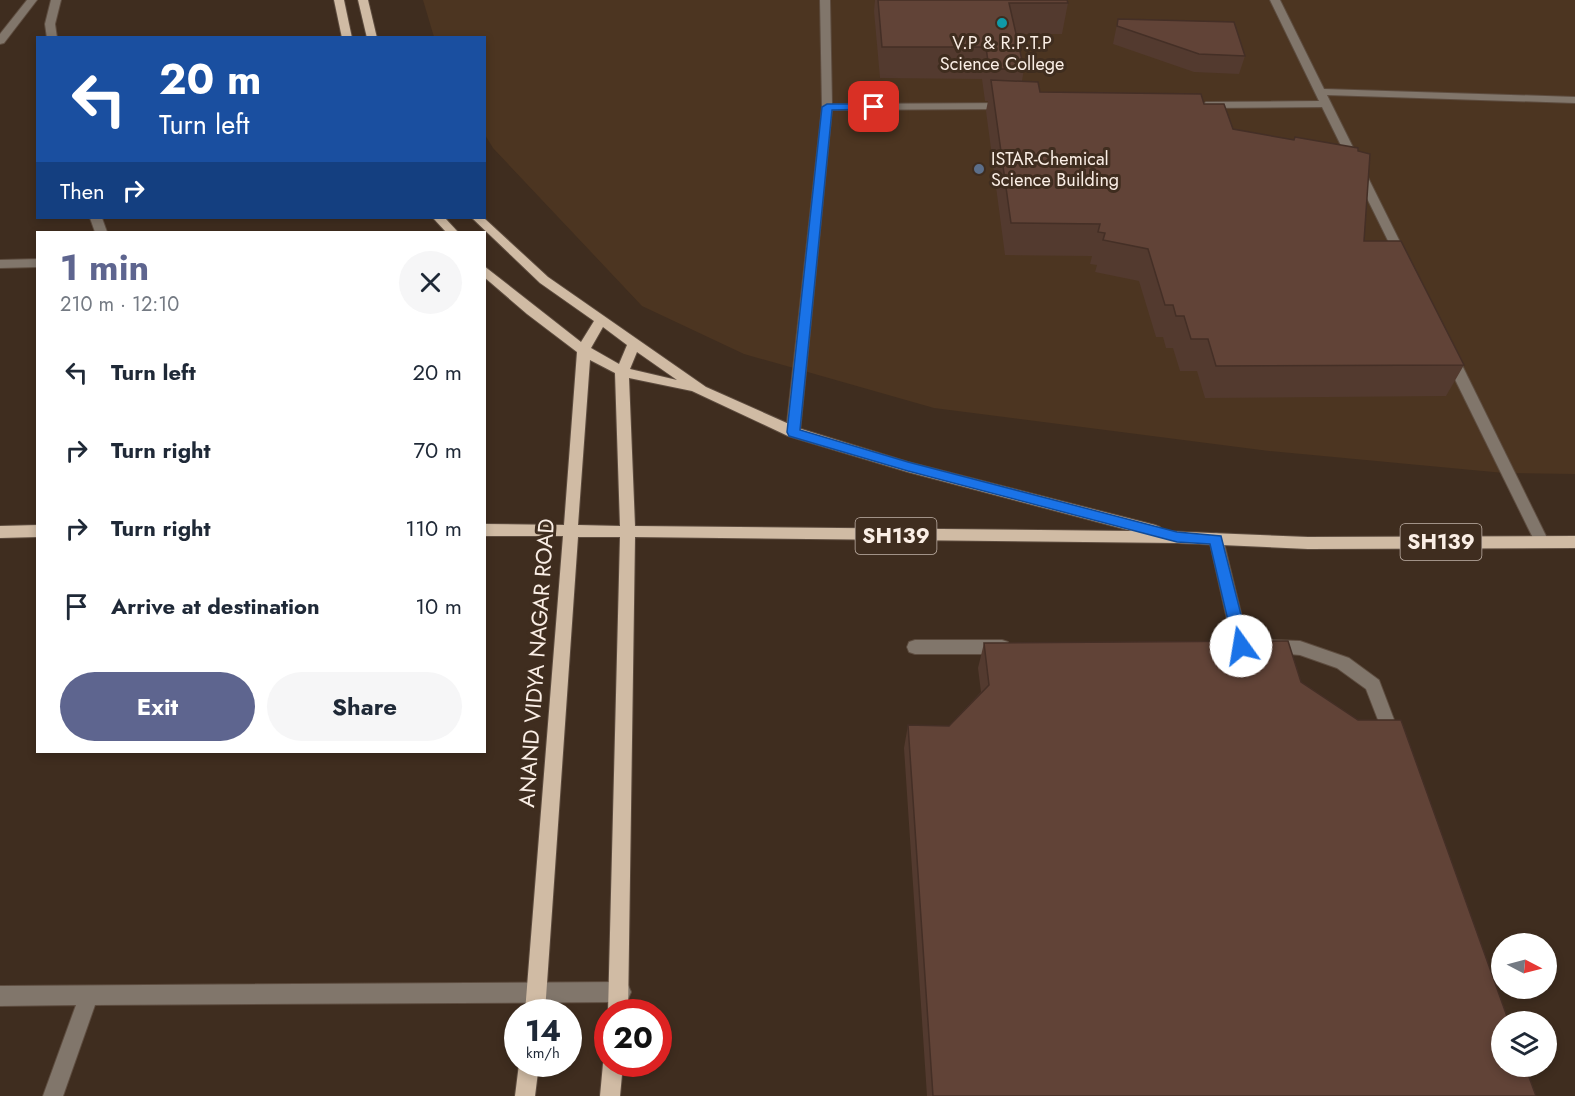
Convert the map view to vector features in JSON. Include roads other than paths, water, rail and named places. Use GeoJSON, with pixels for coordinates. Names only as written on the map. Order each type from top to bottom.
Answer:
{"type":"FeatureCollection","features":[{"type":"Feature","properties":{"kind":"main road"},"geometry":{"type":"LineString","coordinates":[[339,0],[347,36]]}},
{"type":"Feature","properties":{"kind":"main road"},"geometry":{"type":"LineString","coordinates":[[363,0],[372,36]]}},
{"type":"Feature","properties":{"kind":"main road"},"geometry":{"type":"LineString","coordinates":[[440,219],[451,231]]}},
{"type":"Feature","properties":{"kind":"main road"},"geometry":{"type":"LineString","coordinates":[[479,219],[544,280],[600,321],[635,342],[648,355],[701,390],[793,432],[908,466],[1177,537]]}},
{"type":"Feature","properties":{"kind":"main road"},"geometry":{"type":"LineString","coordinates":[[486,272],[515,299],[584,348],[622,371],[701,390]]}},
{"type":"Feature","properties":{"kind":"main road","name":"ANAND VIDYA NAGAR ROAD"},"geometry":{"type":"LineString","coordinates":[[537,999],[569,530],[584,348],[600,321]]}},
{"type":"Feature","properties":{"kind":"main road"},"geometry":{"type":"LineString","coordinates":[[620,999],[628,532],[622,371],[635,342]]}},
{"type":"Feature","properties":{"kind":"main road","name":"SH139"},"geometry":{"type":"LineString","coordinates":[[486,530],[1177,537],[1308,543],[1575,542]]}},
{"type":"Feature","properties":{"kind":"main road"},"geometry":{"type":"LineString","coordinates":[[0,532],[36,531]]}},
{"type":"Feature","properties":{"kind":"main road"},"geometry":{"type":"LineString","coordinates":[[525,1096],[527,1077]]}},
{"type":"Feature","properties":{"kind":"main road"},"geometry":{"type":"LineString","coordinates":[[610,1096],[612,1077]]}},
{"type":"Feature","properties":{"kind":"street"},"geometry":{"type":"LineString","coordinates":[[0,41],[32,0]]}},
{"type":"Feature","properties":{"kind":"street"},"geometry":{"type":"LineString","coordinates":[[52,36],[50,24],[56,0]]}},
{"type":"Feature","properties":{"kind":"street"},"geometry":{"type":"LineString","coordinates":[[793,432],[827,107],[825,0]]}},
{"type":"Feature","properties":{"kind":"street"},"geometry":{"type":"LineString","coordinates":[[1275,0],[1410,275]]}},
{"type":"Feature","properties":{"kind":"street"},"geometry":{"type":"LineString","coordinates":[[1320,92],[1575,100]]}},
{"type":"Feature","properties":{"kind":"street"},"geometry":{"type":"LineString","coordinates":[[1196,105],[1326,104]]}},
{"type":"Feature","properties":{"kind":"street"},"geometry":{"type":"LineString","coordinates":[[827,107],[1017,106]]}},
{"type":"Feature","properties":{"kind":"street"},"geometry":{"type":"LineString","coordinates":[[0,264],[36,264]]}},
{"type":"Feature","properties":{"kind":"street"},"geometry":{"type":"LineString","coordinates":[[1442,339],[1542,542]]}},
{"type":"Feature","properties":{"kind":"street"},"geometry":{"type":"LineString","coordinates":[[1216,539],[1241,646]]}},
{"type":"Feature","properties":{"kind":"street"},"geometry":{"type":"LineString","coordinates":[[1218,646],[1300,648],[1343,663],[1373,685],[1397,751]]}},
{"type":"Feature","properties":{"kind":"street"},"geometry":{"type":"LineString","coordinates":[[915,647],[1020,647]]}},
{"type":"Feature","properties":{"kind":"street"},"geometry":{"type":"LineString","coordinates":[[0,996],[621,992]]}},
{"type":"Feature","properties":{"kind":"street"},"geometry":{"type":"LineString","coordinates":[[53,1096],[89,996]]}},
{"type":"Feature","properties":{"kind":"place","name":"V.P & R.P.T.P Science College"},"geometry":{"type":"Point","coordinates":[1002,23]}},
{"type":"Feature","properties":{"kind":"place","name":"ISTAR-Chemical Science Building"},"geometry":{"type":"Point","coordinates":[979,169]}}]}
